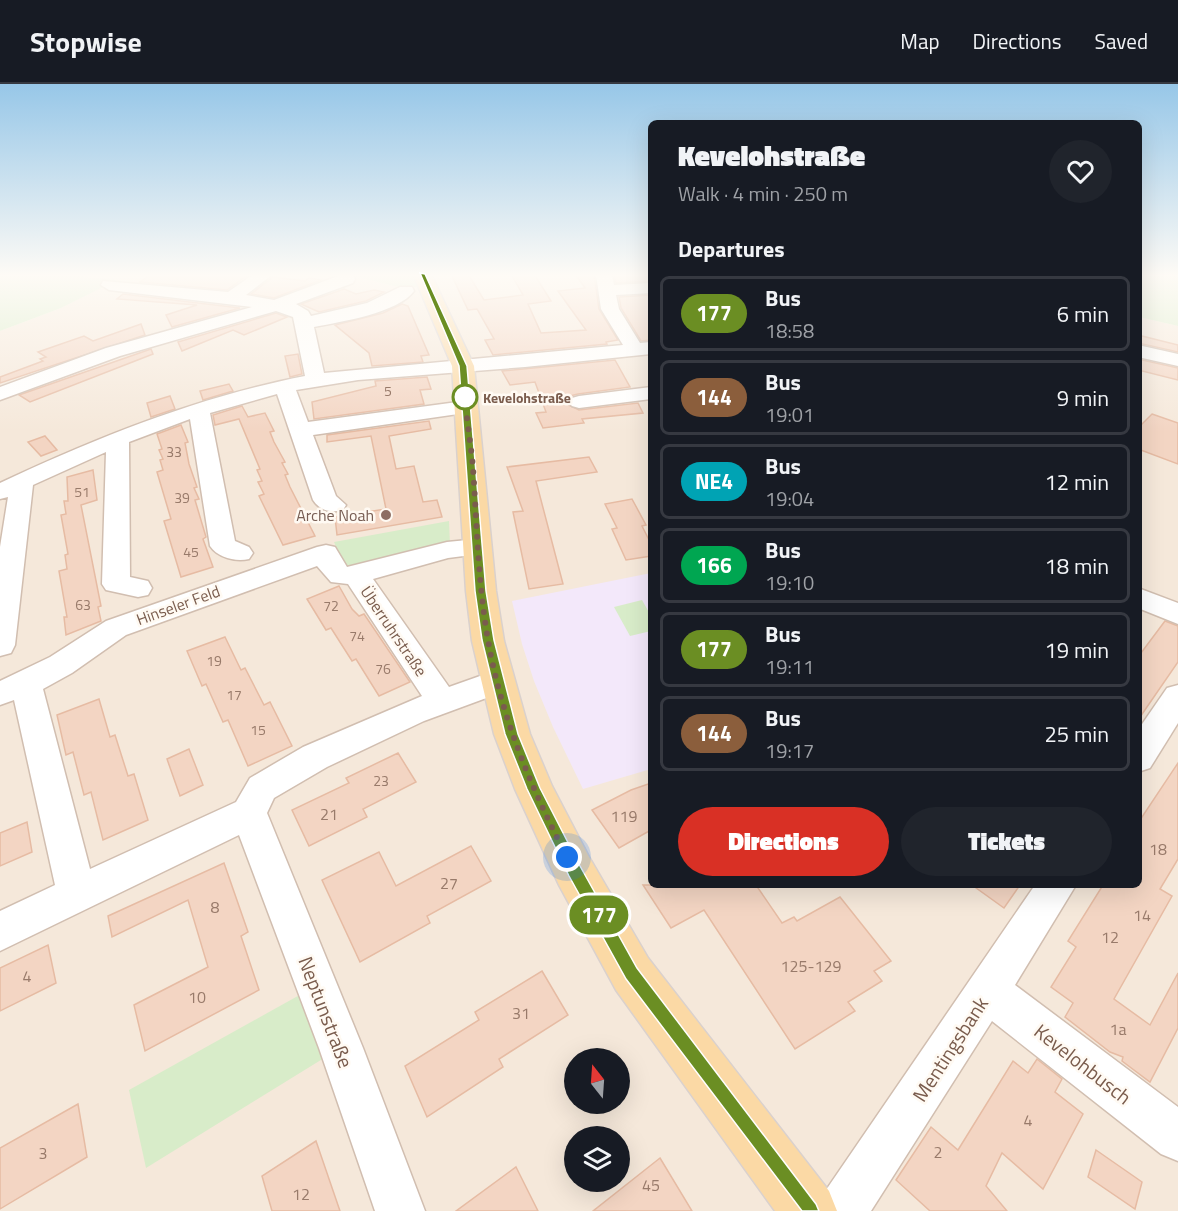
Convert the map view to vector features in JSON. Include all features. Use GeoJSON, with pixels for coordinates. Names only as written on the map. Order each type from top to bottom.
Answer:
{"type":"FeatureCollection","features":[{"type":"Feature","properties":{"kind":"main road"},"geometry":{"type":"LineString","coordinates":[[447,327],[463,366],[482,600],[497,682],[512,734],[534,789],[574,871],[632,974],[809,1211]]}},
{"type":"Feature","properties":{"kind":"street"},"geometry":{"type":"LineString","coordinates":[[0,394],[122,349],[201,327]]}},
{"type":"Feature","properties":{"kind":"street"},"geometry":{"type":"LineString","coordinates":[[305,327],[316,380]]}},
{"type":"Feature","properties":{"kind":"street"},"geometry":{"type":"LineString","coordinates":[[624,327],[645,352]]}},
{"type":"Feature","properties":{"kind":"street"},"geometry":{"type":"LineString","coordinates":[[0,645],[11,487],[118,439],[199,410],[316,380],[645,352]]}},
{"type":"Feature","properties":{"kind":"street"},"geometry":{"type":"LineString","coordinates":[[1142,352],[1178,360]]}},
{"type":"Feature","properties":{"kind":"street"},"geometry":{"type":"LineString","coordinates":[[285,387],[325,500],[334,505]]}},
{"type":"Feature","properties":{"kind":"street"},"geometry":{"type":"LineString","coordinates":[[579,402],[648,393]]}},
{"type":"Feature","properties":{"kind":"street"},"geometry":{"type":"LineString","coordinates":[[301,430],[465,406]]}},
{"type":"Feature","properties":{"kind":"street"},"geometry":{"type":"LineString","coordinates":[[199,410],[223,546],[240,553]]}},
{"type":"Feature","properties":{"kind":"street","name":"Hinseler Feld"},"geometry":{"type":"LineString","coordinates":[[118,439],[116,584],[138,588]]}},
{"type":"Feature","properties":{"kind":"street","name":"Überruhrstraße"},"geometry":{"type":"LineString","coordinates":[[442,701],[356,575],[447,550],[478,547]]}},
{"type":"Feature","properties":{"kind":"street","name":"Hinseler Feld"},"geometry":{"type":"LineString","coordinates":[[13,689],[61,665],[116,628],[326,553],[331,567],[342,576],[356,575]]}},
{"type":"Feature","properties":{"kind":"street"},"geometry":{"type":"LineString","coordinates":[[1142,599],[1178,614]]}},
{"type":"Feature","properties":{"kind":"street"},"geometry":{"type":"LineString","coordinates":[[0,931],[249,813],[262,788],[315,757],[442,701],[497,682]]}},
{"type":"Feature","properties":{"kind":"street"},"geometry":{"type":"LineString","coordinates":[[13,689],[76,894]]}},
{"type":"Feature","properties":{"kind":"street"},"geometry":{"type":"LineString","coordinates":[[1142,752],[1178,697]]}},
{"type":"Feature","properties":{"kind":"street","name":"Neptunstraße"},"geometry":{"type":"LineString","coordinates":[[249,813],[341,1048],[400,1211]]}},
{"type":"Feature","properties":{"kind":"street","name":"Mentingsbank"},"geometry":{"type":"LineString","coordinates":[[842,1211],[1055,888]]}},
{"type":"Feature","properties":{"kind":"street","name":"Kevelohbusch"},"geometry":{"type":"LineString","coordinates":[[988,991],[1178,1137]]}},
{"type":"Feature","properties":{"kind":"shaded area"},"geometry":{"type":"Polygon","coordinates":[[[12,327],[648,327],[648,888],[1142,888],[1142,327],[1178,327],[1178,1211],[0,1211],[0,331],[12,327]]]}},
{"type":"Feature","properties":{"kind":"shaded area"},"geometry":{"type":"Polygon","coordinates":[[[648,574],[648,770],[583,789],[534,681],[512,601],[648,574]]]}},
{"type":"Feature","properties":{"kind":"green space"},"geometry":{"type":"Polygon","coordinates":[[[0,327],[12,327],[0,331],[0,327]]]}},
{"type":"Feature","properties":{"kind":"green space"},"geometry":{"type":"Polygon","coordinates":[[[449,521],[450,545],[346,570],[334,542],[449,521]]]}},
{"type":"Feature","properties":{"kind":"green space"},"geometry":{"type":"Polygon","coordinates":[[[642,600],[648,611],[648,632],[630,636],[614,607],[642,600]]]}},
{"type":"Feature","properties":{"kind":"green space"},"geometry":{"type":"Polygon","coordinates":[[[305,992],[329,1055],[146,1168],[129,1090],[305,992]]]}},
{"type":"Feature","properties":{"kind":"building"},"geometry":{"type":"Polygon","coordinates":[[[134,327],[142,327],[145,335],[0,383],[0,377],[43,361],[40,359],[46,357],[38,352],[84,336],[93,341],[134,327]]]}},
{"type":"Feature","properties":{"kind":"building"},"geometry":{"type":"Polygon","coordinates":[[[230,327],[264,327],[244,335],[233,330],[182,351],[178,342],[230,327]]]}},
{"type":"Feature","properties":{"kind":"building"},"geometry":{"type":"Polygon","coordinates":[[[337,327],[417,327],[429,355],[421,356],[423,362],[372,366],[369,353],[337,327]]]}},
{"type":"Feature","properties":{"kind":"building"},"geometry":{"type":"Polygon","coordinates":[[[487,327],[538,327],[541,333],[586,330],[584,327],[610,327],[618,340],[606,342],[607,344],[493,355],[485,340],[494,339],[487,327]]]}},
{"type":"Feature","properties":{"kind":"building"},"geometry":{"type":"Polygon","coordinates":[[[632,327],[648,327],[648,340],[641,341],[632,327]]]}},
{"type":"Feature","properties":{"kind":"building"},"geometry":{"type":"Polygon","coordinates":[[[1142,336],[1178,345],[1178,352],[1142,344],[1142,336]]]}},
{"type":"Feature","properties":{"kind":"building"},"geometry":{"type":"Polygon","coordinates":[[[151,349],[153,354],[30,402],[19,395],[151,349]]]}},
{"type":"Feature","properties":{"kind":"building"},"geometry":{"type":"Polygon","coordinates":[[[298,354],[302,374],[290,377],[285,356],[298,354]]]}},
{"type":"Feature","properties":{"kind":"building"},"geometry":{"type":"Polygon","coordinates":[[[615,360],[630,387],[570,396],[566,404],[579,410],[638,403],[643,413],[582,419],[584,423],[543,428],[536,413],[546,412],[535,382],[510,385],[502,371],[615,360]]]}},
{"type":"Feature","properties":{"kind":"building"},"geometry":{"type":"Polygon","coordinates":[[[1142,360],[1178,368],[1178,380],[1142,371],[1142,360]]]}},
{"type":"Feature","properties":{"kind":"building"},"geometry":{"type":"Polygon","coordinates":[[[427,377],[431,389],[420,390],[424,404],[314,419],[312,402],[376,386],[375,381],[427,377]]]}},
{"type":"Feature","properties":{"kind":"building"},"geometry":{"type":"Polygon","coordinates":[[[229,384],[233,391],[203,400],[200,391],[229,384]]]}},
{"type":"Feature","properties":{"kind":"building"},"geometry":{"type":"Polygon","coordinates":[[[170,396],[175,409],[151,417],[147,403],[170,396]]]}},
{"type":"Feature","properties":{"kind":"building"},"geometry":{"type":"Polygon","coordinates":[[[242,406],[248,417],[265,413],[274,431],[270,432],[274,442],[285,462],[282,463],[288,474],[285,475],[315,536],[283,545],[259,496],[264,494],[258,482],[262,481],[257,470],[260,469],[239,419],[215,425],[213,415],[242,406]]]}},
{"type":"Feature","properties":{"kind":"building"},"geometry":{"type":"Polygon","coordinates":[[[1152,414],[1178,423],[1178,464],[1142,450],[1142,424],[1152,414]]]}},
{"type":"Feature","properties":{"kind":"building"},"geometry":{"type":"Polygon","coordinates":[[[429,421],[431,429],[389,436],[396,469],[414,466],[423,502],[437,500],[442,517],[337,535],[335,517],[386,509],[371,436],[327,442],[327,435],[429,421]]]}},
{"type":"Feature","properties":{"kind":"building"},"geometry":{"type":"Polygon","coordinates":[[[181,425],[188,442],[185,443],[189,464],[197,487],[194,488],[199,499],[195,500],[206,537],[203,539],[213,567],[181,577],[164,521],[171,519],[157,472],[163,470],[160,460],[163,459],[157,434],[181,425]]]}},
{"type":"Feature","properties":{"kind":"building"},"geometry":{"type":"Polygon","coordinates":[[[45,436],[57,450],[41,456],[28,442],[45,436]]]}},
{"type":"Feature","properties":{"kind":"building"},"geometry":{"type":"Polygon","coordinates":[[[589,457],[597,472],[536,481],[563,584],[529,589],[513,512],[523,511],[507,467],[589,457]]]}},
{"type":"Feature","properties":{"kind":"building"},"geometry":{"type":"Polygon","coordinates":[[[93,470],[97,500],[81,505],[101,606],[98,607],[101,621],[66,635],[64,617],[67,617],[59,571],[67,569],[65,555],[68,554],[61,515],[66,514],[64,501],[68,501],[67,477],[93,470]]]}},
{"type":"Feature","properties":{"kind":"building"},"geometry":{"type":"Polygon","coordinates":[[[632,499],[646,525],[642,526],[648,538],[648,556],[626,560],[612,529],[617,528],[605,504],[632,499]]]}},
{"type":"Feature","properties":{"kind":"building"},"geometry":{"type":"Polygon","coordinates":[[[339,586],[352,609],[359,616],[364,614],[410,682],[379,696],[356,659],[352,661],[331,628],[326,630],[307,599],[339,586]]]}},
{"type":"Feature","properties":{"kind":"building"},"geometry":{"type":"Polygon","coordinates":[[[1165,621],[1178,626],[1178,662],[1142,714],[1142,652],[1165,621]]]}},
{"type":"Feature","properties":{"kind":"building"},"geometry":{"type":"Polygon","coordinates":[[[225,637],[241,670],[245,668],[264,705],[270,702],[292,746],[248,766],[228,720],[223,722],[206,684],[202,686],[187,651],[225,637]]]}},
{"type":"Feature","properties":{"kind":"building"},"geometry":{"type":"Polygon","coordinates":[[[99,699],[110,737],[115,735],[128,776],[134,774],[148,820],[103,840],[91,792],[84,795],[73,752],[66,755],[57,715],[99,699]]]}},
{"type":"Feature","properties":{"kind":"building"},"geometry":{"type":"Polygon","coordinates":[[[189,749],[203,785],[180,796],[167,759],[189,749]]]}},
{"type":"Feature","properties":{"kind":"building"},"geometry":{"type":"Polygon","coordinates":[[[398,753],[416,782],[363,809],[367,817],[309,846],[292,810],[349,783],[346,778],[398,753]]]}},
{"type":"Feature","properties":{"kind":"building"},"geometry":{"type":"Polygon","coordinates":[[[1178,763],[1178,859],[1160,889],[1172,896],[1114,999],[1150,1025],[1178,973],[1178,1028],[1150,1082],[1122,1061],[1123,1057],[1110,1052],[1065,1017],[1073,1003],[1051,987],[1076,947],[1068,941],[1101,888],[1142,888],[1142,817],[1178,763]]]}},
{"type":"Feature","properties":{"kind":"building"},"geometry":{"type":"Polygon","coordinates":[[[648,784],[648,832],[619,848],[592,810],[648,784]]]}},
{"type":"Feature","properties":{"kind":"building"},"geometry":{"type":"Polygon","coordinates":[[[27,822],[32,852],[0,866],[0,833],[27,822]]]}},
{"type":"Feature","properties":{"kind":"building"},"geometry":{"type":"Polygon","coordinates":[[[471,846],[491,881],[427,916],[430,923],[360,962],[322,880],[379,852],[396,886],[471,846]]]}},
{"type":"Feature","properties":{"kind":"building"},"geometry":{"type":"Polygon","coordinates":[[[224,863],[248,932],[241,936],[259,990],[145,1051],[134,1005],[208,967],[188,900],[112,937],[108,916],[224,863]]]}},
{"type":"Feature","properties":{"kind":"building"},"geometry":{"type":"Polygon","coordinates":[[[643,885],[648,885],[648,888],[758,888],[782,923],[794,917],[797,921],[840,897],[891,961],[874,971],[882,981],[848,1002],[855,1011],[795,1049],[704,910],[671,928],[643,885]]]}},
{"type":"Feature","properties":{"kind":"building"},"geometry":{"type":"Polygon","coordinates":[[[976,888],[1018,888],[1004,908],[976,888]]]}},
{"type":"Feature","properties":{"kind":"building"},"geometry":{"type":"Polygon","coordinates":[[[48,945],[56,983],[0,1011],[0,968],[48,945]]]}},
{"type":"Feature","properties":{"kind":"building"},"geometry":{"type":"Polygon","coordinates":[[[542,971],[568,1015],[499,1059],[503,1067],[427,1117],[405,1066],[479,1020],[475,1012],[542,971]]]}},
{"type":"Feature","properties":{"kind":"building"},"geometry":{"type":"Polygon","coordinates":[[[1037,1059],[1062,1079],[1055,1092],[1083,1114],[1043,1189],[1002,1153],[986,1186],[1007,1211],[930,1211],[896,1180],[931,1127],[958,1150],[1013,1061],[1028,1073],[1037,1059]]]}},
{"type":"Feature","properties":{"kind":"building"},"geometry":{"type":"Polygon","coordinates":[[[78,1104],[87,1157],[0,1209],[0,1148],[78,1104]]]}},
{"type":"Feature","properties":{"kind":"building"},"geometry":{"type":"Polygon","coordinates":[[[316,1141],[340,1211],[272,1211],[262,1176],[316,1141]]]}},
{"type":"Feature","properties":{"kind":"building"},"geometry":{"type":"Polygon","coordinates":[[[1096,1150],[1142,1182],[1135,1209],[1088,1177],[1096,1150]]]}},
{"type":"Feature","properties":{"kind":"building"},"geometry":{"type":"Polygon","coordinates":[[[660,1158],[692,1211],[593,1211],[617,1192],[630,1192],[630,1182],[660,1158]]]}},
{"type":"Feature","properties":{"kind":"building"},"geometry":{"type":"Polygon","coordinates":[[[516,1167],[538,1211],[456,1211],[516,1167]]]}},
{"type":"Feature","properties":{"kind":"bus line","name":"177"},"geometry":{"type":"LineString","coordinates":[[446,327],[463,366],[468,438],[473,466],[481,591],[488,640],[512,734],[534,789],[574,871],[632,974],[809,1211]]}},
{"type":"Feature","properties":{"kind":"place","name":"Kevelohstraße"},"geometry":{"type":"Point","coordinates":[465,397]}},
{"type":"Feature","properties":{"kind":"place","name":"Arche Noah"},"geometry":{"type":"Point","coordinates":[386,515]}},
{"type":"Feature","properties":{"kind":"route"},"geometry":{"type":"LineString","coordinates":[[465,397],[473,466],[481,591],[497,682],[512,734],[534,789],[567,857]]}}]}
